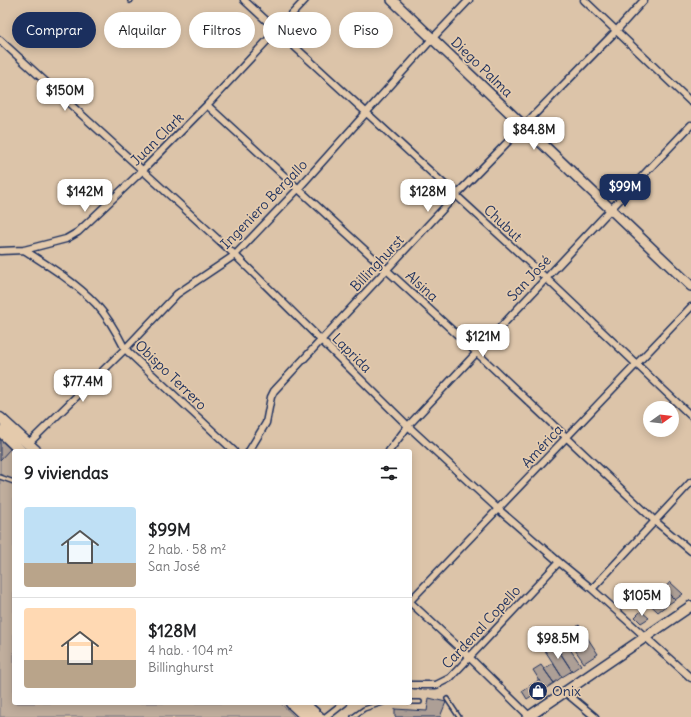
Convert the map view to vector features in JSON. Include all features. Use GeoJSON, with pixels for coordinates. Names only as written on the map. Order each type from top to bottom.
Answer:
{"type":"FeatureCollection","features":[{"type":"Feature","properties":{"kind":"main road","name":"Diego Palma"},"geometry":{"type":"LineString","coordinates":[[392,0],[691,286]]}},
{"type":"Feature","properties":{"kind":"main road"},"geometry":{"type":"LineString","coordinates":[[0,418],[28,449]]}},
{"type":"Feature","properties":{"kind":"main road"},"geometry":{"type":"LineString","coordinates":[[0,431],[28,449]]}},
{"type":"Feature","properties":{"kind":"main road"},"geometry":{"type":"LineString","coordinates":[[529,717],[691,606]]}},
{"type":"Feature","properties":{"kind":"main road"},"geometry":{"type":"LineString","coordinates":[[293,705],[306,717]]}},
{"type":"Feature","properties":{"kind":"main road"},"geometry":{"type":"LineString","coordinates":[[305,705],[319,717]]}},
{"type":"Feature","properties":{"kind":"street","name":"Chubut"},"geometry":{"type":"LineString","coordinates":[[244,0],[263,17]]}},
{"type":"Feature","properties":{"kind":"street","name":"Juan Clark"},"geometry":{"type":"LineString","coordinates":[[294,12],[305,0]]}},
{"type":"Feature","properties":{"kind":"street","name":"Ingeniero Bergallo"},"geometry":{"type":"LineString","coordinates":[[28,449],[177,294],[235,255],[298,189],[365,112],[432,38],[469,0]]}},
{"type":"Feature","properties":{"kind":"street"},"geometry":{"type":"LineString","coordinates":[[584,0],[691,102]]}},
{"type":"Feature","properties":{"kind":"street","name":"Billinghurst"},"geometry":{"type":"LineString","coordinates":[[250,449],[266,423],[271,397],[274,391],[456,195],[616,31],[644,0]]}},
{"type":"Feature","properties":{"kind":"street","name":"Laprida"},"geometry":{"type":"LineString","coordinates":[[0,40],[235,255],[408,426],[498,509],[592,589],[691,678]]}},
{"type":"Feature","properties":{"kind":"street","name":"Juan Clark"},"geometry":{"type":"LineString","coordinates":[[0,251],[24,250],[66,239],[78,232],[143,170],[263,45]]}},
{"type":"Feature","properties":{"kind":"street","name":"Chubut"},"geometry":{"type":"LineString","coordinates":[[296,48],[546,278],[691,416]]}},
{"type":"Feature","properties":{"kind":"street","name":"Alsina"},"geometry":{"type":"LineString","coordinates":[[207,105],[476,352],[655,521],[691,551]]}},
{"type":"Feature","properties":{"kind":"street","name":"San José"},"geometry":{"type":"LineString","coordinates":[[391,449],[408,426],[476,352],[691,125]]}},
{"type":"Feature","properties":{"kind":"street","name":"Obispo Terrero"},"geometry":{"type":"LineString","coordinates":[[24,250],[59,273],[96,305],[113,327],[125,349],[232,449]]}},
{"type":"Feature","properties":{"kind":"street","name":"América"},"geometry":{"type":"LineString","coordinates":[[412,599],[691,307]]}},
{"type":"Feature","properties":{"kind":"street"},"geometry":{"type":"LineString","coordinates":[[592,589],[691,482]]}},
{"type":"Feature","properties":{"kind":"street","name":"Cardenal Copello"},"geometry":{"type":"LineString","coordinates":[[412,685],[436,685],[456,673],[469,657],[559,562]]}},
{"type":"Feature","properties":{"kind":"street"},"geometry":{"type":"LineString","coordinates":[[412,603],[529,717]]}},
{"type":"Feature","properties":{"kind":"street"},"geometry":{"type":"LineString","coordinates":[[566,692],[595,717]]}},
{"type":"Feature","properties":{"kind":"street"},"geometry":{"type":"LineString","coordinates":[[326,717],[341,705]]}},
{"type":"Feature","properties":{"kind":"lane"},"geometry":{"type":"LineString","coordinates":[[1,477],[12,481]]}},
{"type":"Feature","properties":{"kind":"lane"},"geometry":{"type":"LineString","coordinates":[[447,699],[460,717]]}},
{"type":"Feature","properties":{"kind":"lane"},"geometry":{"type":"LineString","coordinates":[[412,702],[420,702]]}},
{"type":"Feature","properties":{"kind":"lane"},"geometry":{"type":"LineString","coordinates":[[353,717],[364,709],[377,705]]}},
{"type":"Feature","properties":{"kind":"shaded area"},"geometry":{"type":"Polygon","coordinates":[[[0,439],[12,450],[12,705],[282,705],[295,717],[0,717],[0,439]]]}},
{"type":"Feature","properties":{"kind":"building"},"geometry":{"type":"Polygon","coordinates":[[[0,438],[11,448],[0,460],[0,438]]]}},
{"type":"Feature","properties":{"kind":"building"},"geometry":{"type":"Polygon","coordinates":[[[670,582],[683,594],[675,600],[664,589],[670,582]]]}},
{"type":"Feature","properties":{"kind":"building"},"geometry":{"type":"Polygon","coordinates":[[[661,586],[675,600],[667,605],[654,593],[661,586]]]}},
{"type":"Feature","properties":{"kind":"building"},"geometry":{"type":"Polygon","coordinates":[[[647,587],[667,605],[658,612],[640,595],[647,587]]]}},
{"type":"Feature","properties":{"kind":"building"},"geometry":{"type":"Polygon","coordinates":[[[641,611],[649,618],[641,623],[635,617],[641,611]]]}},
{"type":"Feature","properties":{"kind":"building"},"geometry":{"type":"Polygon","coordinates":[[[579,625],[598,654],[584,663],[565,635],[579,625]]]}},
{"type":"Feature","properties":{"kind":"building"},"geometry":{"type":"Polygon","coordinates":[[[554,643],[572,671],[562,677],[544,649],[554,643]]]}},
{"type":"Feature","properties":{"kind":"building"},"geometry":{"type":"Polygon","coordinates":[[[567,645],[581,665],[572,671],[558,650],[567,645]]]}},
{"type":"Feature","properties":{"kind":"building"},"geometry":{"type":"Polygon","coordinates":[[[553,663],[562,677],[554,683],[544,669],[553,663]]]}},
{"type":"Feature","properties":{"kind":"building"},"geometry":{"type":"Polygon","coordinates":[[[541,665],[554,683],[545,689],[533,670],[541,665]]]}},
{"type":"Feature","properties":{"kind":"building"},"geometry":{"type":"Polygon","coordinates":[[[539,680],[545,689],[527,699],[522,691],[539,680]]]}},
{"type":"Feature","properties":{"kind":"building"},"geometry":{"type":"Polygon","coordinates":[[[429,698],[446,702],[440,717],[395,717],[395,709],[427,711],[429,698]]]}},
{"type":"Feature","properties":{"kind":"place","name":"Onix"},"geometry":{"type":"Point","coordinates":[538,691]}}]}
